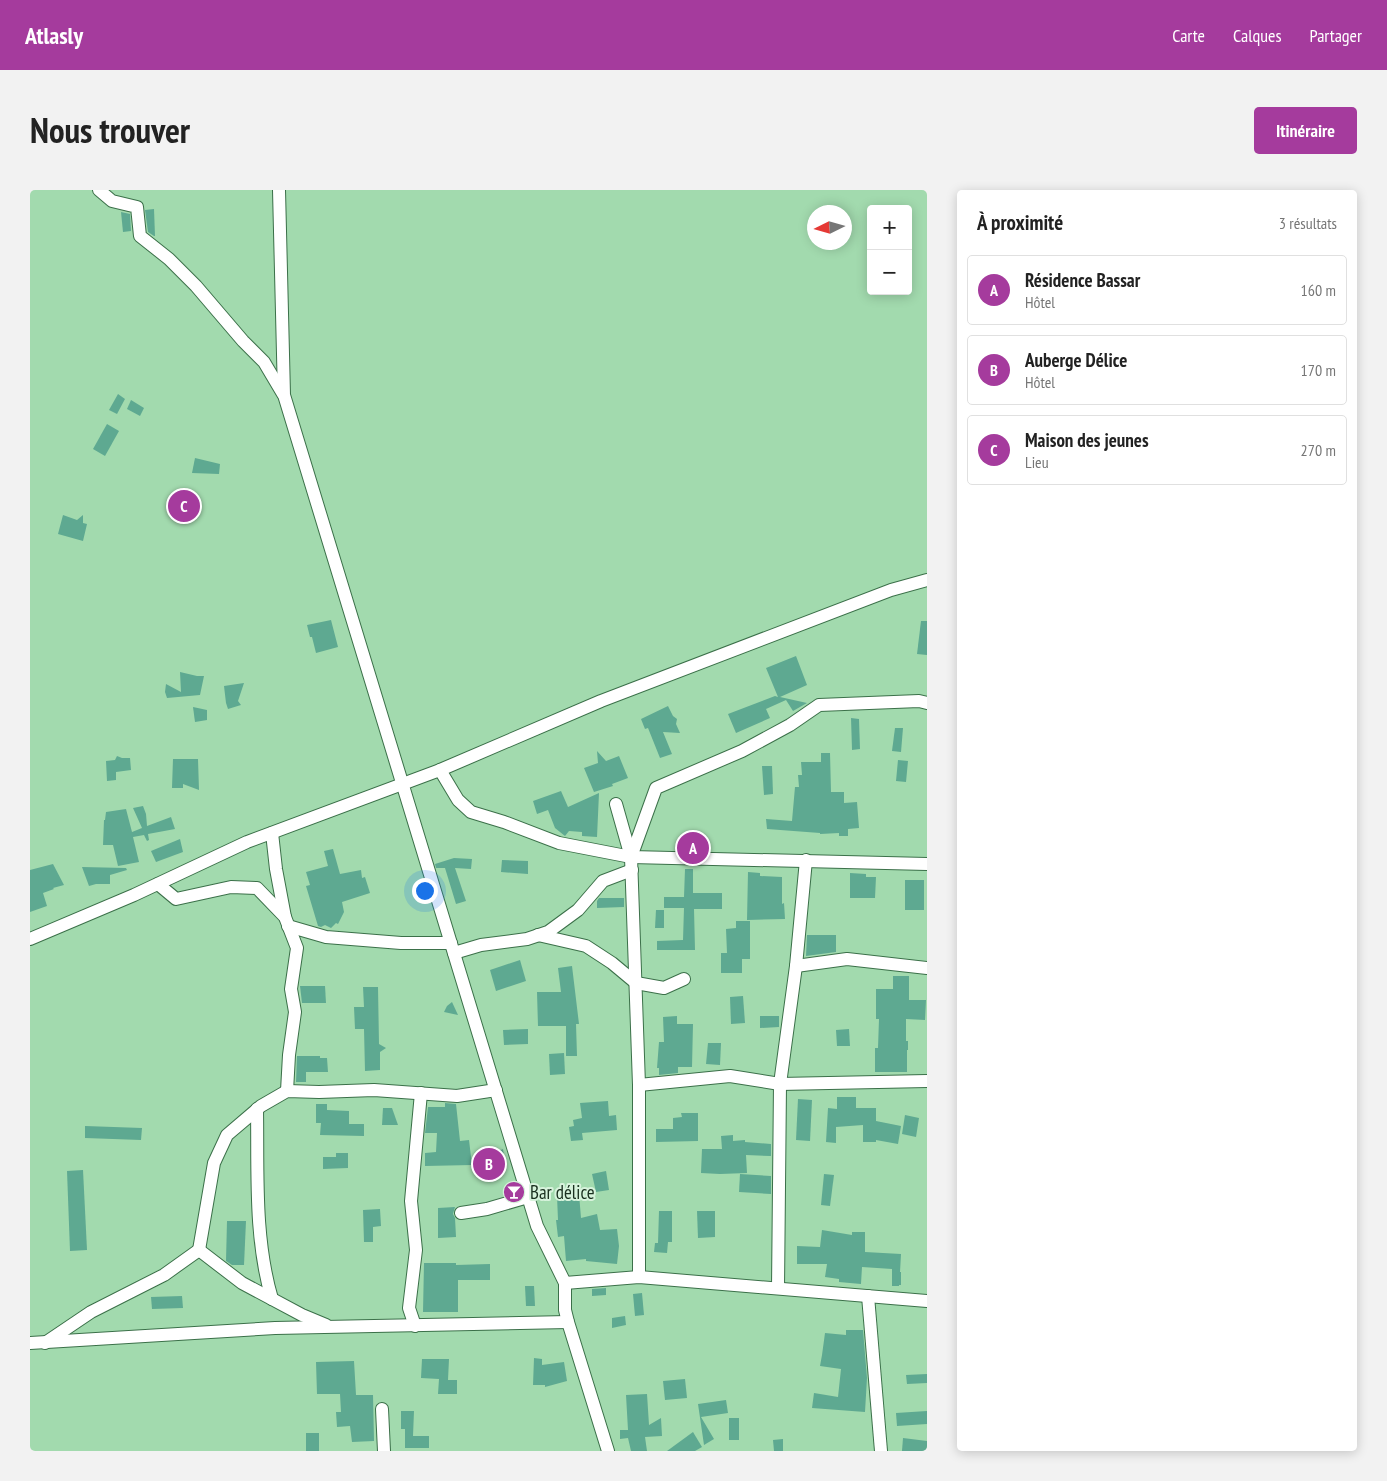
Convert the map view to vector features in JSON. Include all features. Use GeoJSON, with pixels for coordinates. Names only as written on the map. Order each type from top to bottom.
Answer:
{"type":"FeatureCollection","features":[{"type":"Feature","properties":{"kind":"street"},"geometry":{"type":"LineString","coordinates":[[99,190],[112,201],[137,206],[140,236],[169,259],[196,286],[243,341],[264,362],[284,395],[537,1226],[565,1283],[565,1310],[568,1322],[608,1451]]}},
{"type":"Feature","properties":{"kind":"street"},"geometry":{"type":"LineString","coordinates":[[279,190],[284,395]]}},
{"type":"Feature","properties":{"kind":"street"},"geometry":{"type":"LineString","coordinates":[[30,938],[158,884],[247,842],[440,770],[593,704],[666,675],[891,590],[927,580]]}},
{"type":"Feature","properties":{"kind":"street"},"geometry":{"type":"LineString","coordinates":[[632,857],[656,788],[742,751],[790,725],[819,705],[919,701],[927,703]]}},
{"type":"Feature","properties":{"kind":"street"},"geometry":{"type":"LineString","coordinates":[[440,770],[458,800],[471,812],[504,822],[559,843],[632,857],[927,864]]}},
{"type":"Feature","properties":{"kind":"street"},"geometry":{"type":"LineString","coordinates":[[616,804],[632,857],[639,1085],[639,1277]]}},
{"type":"Feature","properties":{"kind":"street"},"geometry":{"type":"LineString","coordinates":[[272,833],[276,869],[287,921],[298,948],[291,989],[295,1012],[289,1054],[287,1091]]}},
{"type":"Feature","properties":{"kind":"street"},"geometry":{"type":"LineString","coordinates":[[778,1288],[780,1084],[796,966],[806,860]]}},
{"type":"Feature","properties":{"kind":"street"},"geometry":{"type":"LineString","coordinates":[[158,884],[176,899],[231,887],[257,888],[287,921],[326,937],[453,948],[527,939],[548,932],[578,910],[603,881],[632,870]]}},
{"type":"Feature","properties":{"kind":"street"},"geometry":{"type":"LineString","coordinates":[[538,936],[586,946],[612,963],[636,983],[664,988],[684,979]]}},
{"type":"Feature","properties":{"kind":"street"},"geometry":{"type":"LineString","coordinates":[[796,966],[847,960],[927,968]]}},
{"type":"Feature","properties":{"kind":"street"},"geometry":{"type":"LineString","coordinates":[[639,1085],[730,1076],[780,1084],[927,1081]]}},
{"type":"Feature","properties":{"kind":"street"},"geometry":{"type":"LineString","coordinates":[[45,1343],[91,1312],[164,1275],[199,1250],[214,1162],[227,1134],[257,1109],[287,1091],[374,1090],[457,1096],[496,1090]]}},
{"type":"Feature","properties":{"kind":"street"},"geometry":{"type":"LineString","coordinates":[[415,1326],[409,1308],[416,1250],[411,1202],[421,1093]]}},
{"type":"Feature","properties":{"kind":"street"},"geometry":{"type":"LineString","coordinates":[[257,1109],[260,1233],[264,1273],[272,1299]]}},
{"type":"Feature","properties":{"kind":"street"},"geometry":{"type":"LineString","coordinates":[[461,1212],[487,1209],[528,1197]]}},
{"type":"Feature","properties":{"kind":"street"},"geometry":{"type":"LineString","coordinates":[[199,1250],[242,1283],[302,1315],[330,1327]]}},
{"type":"Feature","properties":{"kind":"street"},"geometry":{"type":"LineString","coordinates":[[565,1283],[639,1277],[927,1301]]}},
{"type":"Feature","properties":{"kind":"street"},"geometry":{"type":"LineString","coordinates":[[868,1296],[881,1451]]}},
{"type":"Feature","properties":{"kind":"street"},"geometry":{"type":"LineString","coordinates":[[30,1343],[275,1328],[568,1322]]}},
{"type":"Feature","properties":{"kind":"street"},"geometry":{"type":"LineString","coordinates":[[382,1409],[384,1451]]}},
{"type":"Feature","properties":{"kind":"building"},"geometry":{"type":"Polygon","coordinates":[[[154,209],[155,236],[148,232],[145,210],[154,209]]]}},
{"type":"Feature","properties":{"kind":"building"},"geometry":{"type":"Polygon","coordinates":[[[121,212],[130,214],[131,231],[123,232],[121,212]]]}},
{"type":"Feature","properties":{"kind":"building"},"geometry":{"type":"Polygon","coordinates":[[[118,394],[125,399],[117,414],[109,410],[118,394]]]}},
{"type":"Feature","properties":{"kind":"building"},"geometry":{"type":"Polygon","coordinates":[[[131,400],[144,408],[140,416],[127,409],[131,400]]]}},
{"type":"Feature","properties":{"kind":"building"},"geometry":{"type":"Polygon","coordinates":[[[107,424],[119,431],[105,456],[93,449],[107,424]]]}},
{"type":"Feature","properties":{"kind":"building"},"geometry":{"type":"Polygon","coordinates":[[[195,458],[220,464],[219,474],[192,473],[195,458]]]}},
{"type":"Feature","properties":{"kind":"building"},"geometry":{"type":"Polygon","coordinates":[[[182,491],[186,491],[198,498],[184,523],[170,514],[182,491]]]}},
{"type":"Feature","properties":{"kind":"building"},"geometry":{"type":"Polygon","coordinates":[[[63,515],[77,520],[83,515],[83,523],[87,524],[83,541],[58,534],[63,515]]]}},
{"type":"Feature","properties":{"kind":"building"},"geometry":{"type":"Polygon","coordinates":[[[331,620],[338,647],[316,653],[307,625],[331,620]]]}},
{"type":"Feature","properties":{"kind":"building"},"geometry":{"type":"Polygon","coordinates":[[[921,621],[927,621],[927,655],[917,654],[921,621]]]}},
{"type":"Feature","properties":{"kind":"building"},"geometry":{"type":"Polygon","coordinates":[[[796,656],[807,685],[780,697],[807,703],[793,711],[786,700],[766,709],[770,718],[736,733],[728,714],[775,696],[778,697],[766,668],[796,656]]]}},
{"type":"Feature","properties":{"kind":"building"},"geometry":{"type":"Polygon","coordinates":[[[180,672],[204,676],[200,695],[167,698],[165,692],[166,684],[181,692],[180,672]]]}},
{"type":"Feature","properties":{"kind":"building"},"geometry":{"type":"Polygon","coordinates":[[[244,683],[238,701],[241,705],[228,709],[224,686],[244,683]]]}},
{"type":"Feature","properties":{"kind":"building"},"geometry":{"type":"Polygon","coordinates":[[[668,706],[673,716],[677,719],[676,724],[680,733],[663,732],[672,754],[660,758],[648,728],[645,729],[641,719],[668,706]]]}},
{"type":"Feature","properties":{"kind":"building"},"geometry":{"type":"Polygon","coordinates":[[[193,707],[207,710],[207,720],[195,722],[193,707]]]}},
{"type":"Feature","properties":{"kind":"building"},"geometry":{"type":"Polygon","coordinates":[[[851,718],[859,719],[860,749],[852,750],[851,718]]]}},
{"type":"Feature","properties":{"kind":"building"},"geometry":{"type":"Polygon","coordinates":[[[895,728],[903,728],[901,752],[892,751],[895,728]]]}},
{"type":"Feature","properties":{"kind":"building"},"geometry":{"type":"Polygon","coordinates":[[[597,751],[606,761],[619,756],[628,778],[612,784],[613,786],[594,792],[584,768],[598,763],[597,751]]]}},
{"type":"Feature","properties":{"kind":"building"},"geometry":{"type":"Polygon","coordinates":[[[821,753],[830,753],[831,792],[844,792],[844,803],[857,802],[859,828],[848,829],[848,836],[839,836],[839,833],[820,834],[767,829],[766,819],[792,821],[795,787],[799,787],[798,775],[802,775],[801,762],[821,762],[821,753]]]}},
{"type":"Feature","properties":{"kind":"building"},"geometry":{"type":"Polygon","coordinates":[[[117,756],[130,758],[131,770],[116,772],[116,780],[107,781],[106,761],[115,760],[117,756]]]}},
{"type":"Feature","properties":{"kind":"building"},"geometry":{"type":"Polygon","coordinates":[[[173,759],[198,759],[199,790],[183,784],[183,788],[172,788],[173,759]]]}},
{"type":"Feature","properties":{"kind":"building"},"geometry":{"type":"Polygon","coordinates":[[[898,760],[908,761],[906,782],[896,781],[898,760]]]}},
{"type":"Feature","properties":{"kind":"building"},"geometry":{"type":"Polygon","coordinates":[[[762,766],[772,766],[773,794],[764,795],[762,766]]]}},
{"type":"Feature","properties":{"kind":"building"},"geometry":{"type":"Polygon","coordinates":[[[561,791],[568,807],[599,793],[597,837],[582,836],[582,832],[569,831],[565,836],[555,828],[548,810],[537,814],[533,801],[561,791]]]}},
{"type":"Feature","properties":{"kind":"building"},"geometry":{"type":"Polygon","coordinates":[[[143,806],[147,826],[171,817],[175,829],[148,834],[149,840],[147,841],[144,835],[133,837],[139,862],[118,866],[113,845],[103,845],[106,812],[126,809],[132,832],[142,828],[133,808],[143,806]]]}},
{"type":"Feature","properties":{"kind":"building"},"geometry":{"type":"Polygon","coordinates":[[[180,839],[183,852],[156,862],[151,851],[180,839]]]}},
{"type":"Feature","properties":{"kind":"building"},"geometry":{"type":"Polygon","coordinates":[[[333,849],[340,874],[361,870],[362,878],[365,877],[370,893],[342,902],[344,912],[338,924],[336,923],[331,928],[325,925],[318,926],[306,886],[310,885],[306,872],[328,866],[324,851],[333,849]]]}},
{"type":"Feature","properties":{"kind":"building"},"geometry":{"type":"Polygon","coordinates":[[[454,858],[472,859],[471,869],[455,868],[466,901],[456,904],[445,868],[436,868],[435,864],[454,858]]]}},
{"type":"Feature","properties":{"kind":"building"},"geometry":{"type":"Polygon","coordinates":[[[502,860],[528,861],[528,874],[501,872],[502,860]]]}},
{"type":"Feature","properties":{"kind":"building"},"geometry":{"type":"Polygon","coordinates":[[[53,864],[64,885],[43,893],[47,906],[30,912],[30,870],[53,864]]]}},
{"type":"Feature","properties":{"kind":"building"},"geometry":{"type":"Polygon","coordinates":[[[82,867],[126,868],[127,870],[110,875],[110,884],[89,886],[82,867]]]}},
{"type":"Feature","properties":{"kind":"building"},"geometry":{"type":"Polygon","coordinates":[[[685,869],[693,869],[693,893],[722,893],[722,909],[694,909],[695,950],[657,950],[657,941],[683,940],[684,908],[664,908],[664,897],[684,897],[685,869]]]}},
{"type":"Feature","properties":{"kind":"building"},"geometry":{"type":"Polygon","coordinates":[[[748,872],[760,873],[760,876],[782,877],[782,904],[784,903],[785,919],[747,920],[748,872]]]}},
{"type":"Feature","properties":{"kind":"building"},"geometry":{"type":"Polygon","coordinates":[[[850,873],[866,874],[866,877],[876,877],[875,898],[850,898],[850,873]]]}},
{"type":"Feature","properties":{"kind":"building"},"geometry":{"type":"Polygon","coordinates":[[[905,880],[924,880],[924,910],[905,910],[905,880]]]}},
{"type":"Feature","properties":{"kind":"building"},"geometry":{"type":"Polygon","coordinates":[[[599,898],[624,898],[624,907],[597,908],[599,898]]]}},
{"type":"Feature","properties":{"kind":"building"},"geometry":{"type":"Polygon","coordinates":[[[656,910],[664,910],[664,928],[655,928],[656,910]]]}},
{"type":"Feature","properties":{"kind":"building"},"geometry":{"type":"Polygon","coordinates":[[[736,921],[750,921],[750,959],[742,959],[742,973],[721,973],[721,953],[727,953],[726,929],[736,928],[736,921]]]}},
{"type":"Feature","properties":{"kind":"building"},"geometry":{"type":"Polygon","coordinates":[[[807,935],[836,935],[836,952],[806,956],[807,935]]]}},
{"type":"Feature","properties":{"kind":"building"},"geometry":{"type":"Polygon","coordinates":[[[520,960],[526,981],[496,991],[490,970],[520,960]]]}},
{"type":"Feature","properties":{"kind":"building"},"geometry":{"type":"Polygon","coordinates":[[[572,966],[579,1024],[576,1024],[577,1056],[566,1056],[566,1026],[538,1026],[537,992],[561,992],[558,968],[572,966]]]}},
{"type":"Feature","properties":{"kind":"building"},"geometry":{"type":"Polygon","coordinates":[[[893,976],[909,976],[909,1000],[926,1000],[925,1020],[906,1019],[906,1041],[908,1041],[907,1072],[875,1072],[875,1048],[878,1048],[879,1019],[876,1019],[876,989],[893,989],[893,976]]]}},
{"type":"Feature","properties":{"kind":"building"},"geometry":{"type":"Polygon","coordinates":[[[300,986],[325,986],[326,1003],[302,1003],[300,986]]]}},
{"type":"Feature","properties":{"kind":"building"},"geometry":{"type":"Polygon","coordinates":[[[363,987],[378,987],[379,1044],[386,1048],[380,1052],[380,1070],[365,1071],[364,1029],[355,1029],[354,1007],[364,1007],[363,987]]]}},
{"type":"Feature","properties":{"kind":"building"},"geometry":{"type":"Polygon","coordinates":[[[743,996],[745,1023],[731,1024],[730,997],[743,996]]]}},
{"type":"Feature","properties":{"kind":"building"},"geometry":{"type":"Polygon","coordinates":[[[452,1002],[458,1015],[444,1012],[452,1002]]]}},
{"type":"Feature","properties":{"kind":"building"},"geometry":{"type":"Polygon","coordinates":[[[677,1016],[677,1024],[693,1024],[692,1067],[678,1067],[678,1073],[659,1075],[659,1068],[657,1068],[659,1042],[664,1042],[663,1017],[677,1016]]]}},
{"type":"Feature","properties":{"kind":"building"},"geometry":{"type":"Polygon","coordinates":[[[760,1016],[779,1016],[779,1027],[760,1028],[760,1016]]]}},
{"type":"Feature","properties":{"kind":"building"},"geometry":{"type":"Polygon","coordinates":[[[528,1029],[528,1044],[504,1045],[503,1030],[528,1029]]]}},
{"type":"Feature","properties":{"kind":"building"},"geometry":{"type":"Polygon","coordinates":[[[849,1029],[850,1046],[837,1046],[836,1030],[849,1029]]]}},
{"type":"Feature","properties":{"kind":"building"},"geometry":{"type":"Polygon","coordinates":[[[708,1043],[721,1043],[720,1065],[706,1064],[708,1043]]]}},
{"type":"Feature","properties":{"kind":"building"},"geometry":{"type":"Polygon","coordinates":[[[564,1053],[565,1074],[550,1075],[549,1054],[564,1053]]]}},
{"type":"Feature","properties":{"kind":"building"},"geometry":{"type":"Polygon","coordinates":[[[297,1056],[320,1056],[320,1058],[327,1058],[328,1072],[306,1072],[306,1082],[296,1082],[297,1056]]]}},
{"type":"Feature","properties":{"kind":"building"},"geometry":{"type":"Polygon","coordinates":[[[837,1097],[856,1097],[856,1108],[876,1108],[876,1121],[901,1126],[898,1144],[876,1140],[876,1142],[863,1142],[863,1125],[836,1127],[836,1143],[826,1142],[828,1108],[837,1109],[837,1097]]]}},
{"type":"Feature","properties":{"kind":"building"},"geometry":{"type":"Polygon","coordinates":[[[798,1099],[812,1100],[810,1141],[796,1140],[798,1099]]]}},
{"type":"Feature","properties":{"kind":"building"},"geometry":{"type":"Polygon","coordinates":[[[608,1101],[609,1116],[616,1115],[617,1130],[582,1133],[583,1140],[571,1141],[569,1127],[574,1126],[573,1120],[582,1118],[580,1103],[608,1101]]]}},
{"type":"Feature","properties":{"kind":"building"},"geometry":{"type":"Polygon","coordinates":[[[445,1103],[456,1104],[460,1141],[469,1140],[472,1165],[425,1166],[425,1153],[436,1152],[437,1133],[425,1133],[428,1107],[445,1107],[445,1103]]]}},
{"type":"Feature","properties":{"kind":"building"},"geometry":{"type":"Polygon","coordinates":[[[316,1104],[327,1104],[327,1110],[349,1111],[349,1124],[364,1124],[364,1136],[320,1135],[321,1123],[316,1123],[316,1104]]]}},
{"type":"Feature","properties":{"kind":"building"},"geometry":{"type":"Polygon","coordinates":[[[383,1108],[392,1108],[398,1125],[382,1125],[383,1108]]]}},
{"type":"Feature","properties":{"kind":"building"},"geometry":{"type":"Polygon","coordinates":[[[681,1113],[698,1113],[698,1141],[656,1142],[656,1129],[673,1129],[673,1118],[682,1117],[681,1113]]]}},
{"type":"Feature","properties":{"kind":"building"},"geometry":{"type":"Polygon","coordinates":[[[905,1115],[919,1118],[916,1137],[902,1134],[905,1115]]]}},
{"type":"Feature","properties":{"kind":"building"},"geometry":{"type":"Polygon","coordinates":[[[85,1126],[142,1128],[141,1140],[85,1138],[85,1126]]]}},
{"type":"Feature","properties":{"kind":"building"},"geometry":{"type":"Polygon","coordinates":[[[733,1135],[733,1141],[745,1140],[745,1142],[771,1144],[771,1156],[746,1155],[747,1173],[701,1173],[702,1149],[722,1149],[721,1136],[733,1135]]]}},
{"type":"Feature","properties":{"kind":"building"},"geometry":{"type":"Polygon","coordinates":[[[503,1149],[505,1164],[487,1165],[494,1153],[503,1149]]]}},
{"type":"Feature","properties":{"kind":"building"},"geometry":{"type":"Polygon","coordinates":[[[336,1153],[348,1153],[348,1168],[323,1169],[323,1157],[336,1157],[336,1153]]]}},
{"type":"Feature","properties":{"kind":"building"},"geometry":{"type":"Polygon","coordinates":[[[83,1170],[87,1250],[70,1251],[67,1171],[83,1170]]]}},
{"type":"Feature","properties":{"kind":"building"},"geometry":{"type":"Polygon","coordinates":[[[606,1171],[609,1190],[596,1192],[592,1174],[606,1171]]]}},
{"type":"Feature","properties":{"kind":"building"},"geometry":{"type":"Polygon","coordinates":[[[740,1174],[771,1176],[771,1194],[739,1192],[740,1174]]]}},
{"type":"Feature","properties":{"kind":"building"},"geometry":{"type":"Polygon","coordinates":[[[824,1174],[834,1175],[830,1206],[821,1205],[824,1174]]]}},
{"type":"Feature","properties":{"kind":"building"},"geometry":{"type":"Polygon","coordinates":[[[579,1194],[581,1218],[597,1214],[600,1230],[617,1229],[619,1246],[617,1264],[586,1261],[586,1259],[566,1261],[564,1236],[558,1237],[556,1220],[558,1220],[557,1196],[579,1194]]]}},
{"type":"Feature","properties":{"kind":"building"},"geometry":{"type":"Polygon","coordinates":[[[455,1207],[453,1214],[456,1237],[438,1238],[438,1208],[455,1207]]]}},
{"type":"Feature","properties":{"kind":"building"},"geometry":{"type":"Polygon","coordinates":[[[380,1209],[381,1226],[373,1227],[373,1242],[364,1242],[363,1210],[380,1209]]]}},
{"type":"Feature","properties":{"kind":"building"},"geometry":{"type":"Polygon","coordinates":[[[659,1211],[672,1211],[672,1242],[668,1242],[667,1253],[654,1252],[655,1243],[658,1243],[659,1211]]]}},
{"type":"Feature","properties":{"kind":"building"},"geometry":{"type":"Polygon","coordinates":[[[697,1211],[715,1211],[715,1237],[698,1238],[697,1211]]]}},
{"type":"Feature","properties":{"kind":"building"},"geometry":{"type":"Polygon","coordinates":[[[227,1221],[246,1221],[244,1265],[232,1265],[226,1261],[227,1221]]]}},
{"type":"Feature","properties":{"kind":"building"},"geometry":{"type":"Polygon","coordinates":[[[822,1230],[852,1235],[852,1232],[865,1232],[865,1252],[901,1254],[901,1285],[892,1286],[892,1269],[862,1267],[861,1284],[839,1282],[839,1279],[825,1277],[827,1264],[797,1264],[797,1246],[820,1247],[822,1230]]]}},
{"type":"Feature","properties":{"kind":"building"},"geometry":{"type":"Polygon","coordinates":[[[424,1263],[456,1263],[456,1265],[490,1264],[490,1280],[458,1280],[458,1312],[423,1312],[424,1263]]]}},
{"type":"Feature","properties":{"kind":"building"},"geometry":{"type":"Polygon","coordinates":[[[525,1286],[534,1286],[535,1306],[526,1306],[525,1286]]]}},
{"type":"Feature","properties":{"kind":"building"},"geometry":{"type":"Polygon","coordinates":[[[606,1288],[606,1295],[592,1296],[592,1289],[606,1288]]]}},
{"type":"Feature","properties":{"kind":"building"},"geometry":{"type":"Polygon","coordinates":[[[642,1293],[644,1315],[635,1316],[633,1294],[642,1293]]]}},
{"type":"Feature","properties":{"kind":"building"},"geometry":{"type":"Polygon","coordinates":[[[182,1296],[183,1308],[152,1309],[151,1297],[182,1296]]]}},
{"type":"Feature","properties":{"kind":"building"},"geometry":{"type":"Polygon","coordinates":[[[625,1316],[626,1325],[612,1328],[612,1318],[625,1316]]]}},
{"type":"Feature","properties":{"kind":"building"},"geometry":{"type":"Polygon","coordinates":[[[846,1330],[863,1330],[867,1378],[865,1412],[812,1408],[814,1393],[838,1397],[841,1369],[820,1366],[825,1333],[846,1335],[846,1330]]]}},
{"type":"Feature","properties":{"kind":"building"},"geometry":{"type":"Polygon","coordinates":[[[534,1358],[542,1359],[542,1365],[564,1362],[567,1381],[545,1387],[545,1385],[533,1385],[534,1358]]]}},
{"type":"Feature","properties":{"kind":"building"},"geometry":{"type":"Polygon","coordinates":[[[422,1359],[449,1359],[448,1380],[457,1380],[457,1394],[438,1394],[439,1379],[421,1378],[422,1359]]]}},
{"type":"Feature","properties":{"kind":"building"},"geometry":{"type":"Polygon","coordinates":[[[354,1361],[356,1395],[373,1395],[374,1441],[352,1442],[350,1426],[337,1427],[336,1412],[341,1412],[340,1394],[317,1394],[316,1362],[354,1361]]]}},
{"type":"Feature","properties":{"kind":"building"},"geometry":{"type":"Polygon","coordinates":[[[927,1374],[927,1383],[907,1384],[906,1375],[927,1374]]]}},
{"type":"Feature","properties":{"kind":"building"},"geometry":{"type":"Polygon","coordinates":[[[685,1379],[687,1398],[665,1400],[663,1381],[685,1379]]]}},
{"type":"Feature","properties":{"kind":"building"},"geometry":{"type":"Polygon","coordinates":[[[647,1394],[649,1425],[661,1418],[662,1436],[645,1437],[647,1451],[631,1451],[628,1438],[620,1439],[620,1430],[628,1430],[626,1395],[647,1394]]]}},
{"type":"Feature","properties":{"kind":"building"},"geometry":{"type":"Polygon","coordinates":[[[726,1400],[728,1413],[701,1417],[714,1439],[704,1445],[698,1404],[726,1400]]]}},
{"type":"Feature","properties":{"kind":"building"},"geometry":{"type":"Polygon","coordinates":[[[401,1411],[414,1411],[413,1436],[429,1436],[429,1448],[405,1448],[405,1429],[401,1429],[401,1411]]]}},
{"type":"Feature","properties":{"kind":"building"},"geometry":{"type":"Polygon","coordinates":[[[927,1411],[927,1424],[897,1426],[896,1413],[927,1411]]]}},
{"type":"Feature","properties":{"kind":"building"},"geometry":{"type":"Polygon","coordinates":[[[729,1418],[739,1418],[739,1440],[729,1440],[729,1418]]]}},
{"type":"Feature","properties":{"kind":"building"},"geometry":{"type":"Polygon","coordinates":[[[693,1432],[702,1447],[695,1451],[667,1451],[693,1432]]]}},
{"type":"Feature","properties":{"kind":"building"},"geometry":{"type":"Polygon","coordinates":[[[306,1433],[319,1433],[319,1451],[306,1451],[306,1433]]]}},
{"type":"Feature","properties":{"kind":"building"},"geometry":{"type":"Polygon","coordinates":[[[903,1438],[927,1441],[927,1451],[902,1451],[903,1438]]]}},
{"type":"Feature","properties":{"kind":"building"},"geometry":{"type":"Polygon","coordinates":[[[783,1439],[783,1451],[774,1451],[773,1440],[783,1439]]]}},
{"type":"Feature","properties":{"kind":"place","name":"Maison des jeunes"},"geometry":{"type":"Point","coordinates":[184,506]}},
{"type":"Feature","properties":{"kind":"place","name":"Résidence Bassar"},"geometry":{"type":"Point","coordinates":[693,848]}},
{"type":"Feature","properties":{"kind":"place","name":"Auberge Délice"},"geometry":{"type":"Point","coordinates":[489,1164]}},
{"type":"Feature","properties":{"kind":"place","name":"Bar délice"},"geometry":{"type":"Point","coordinates":[514,1192]}}]}
